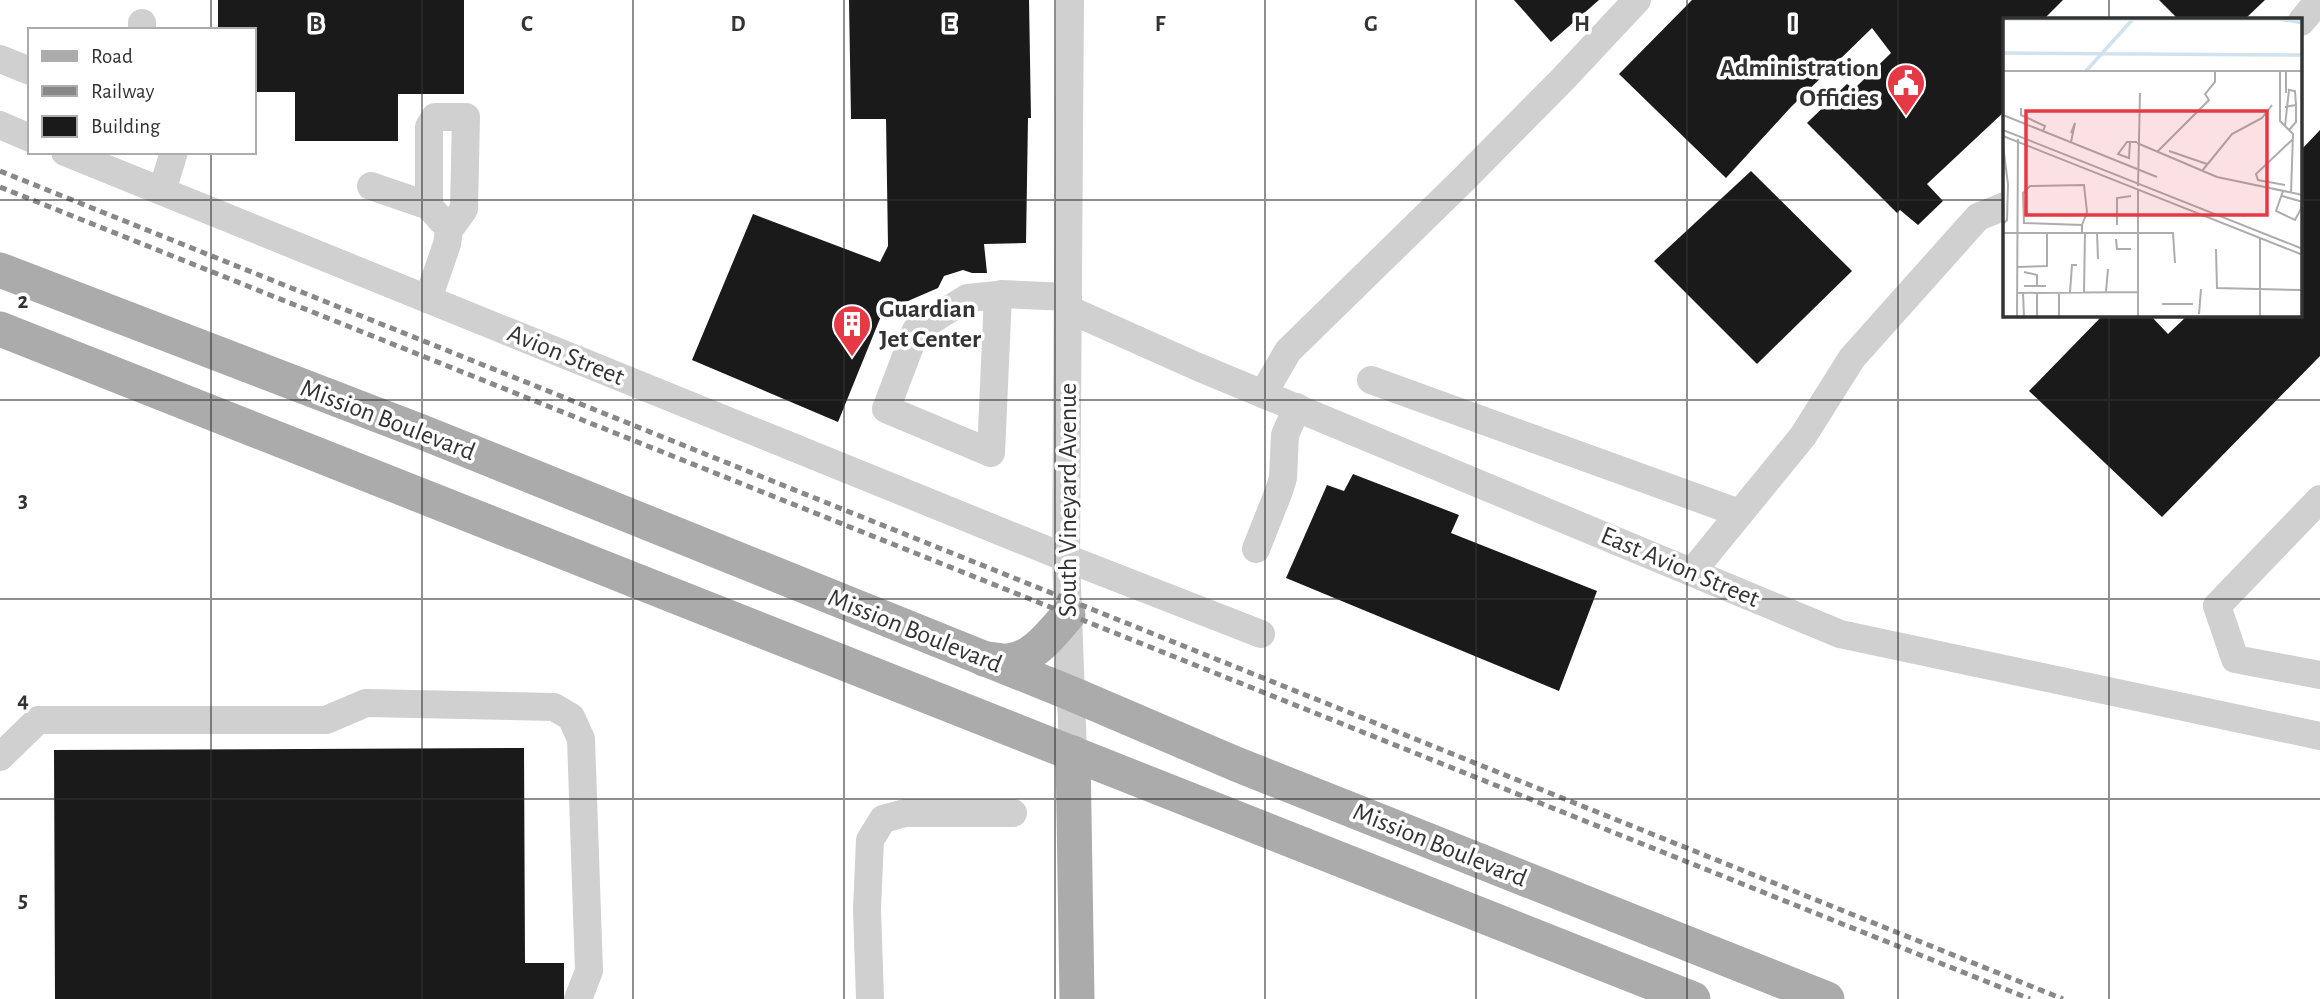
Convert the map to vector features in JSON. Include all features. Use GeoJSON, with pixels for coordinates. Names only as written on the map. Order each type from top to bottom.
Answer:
{"type":"FeatureCollection","features":[{"type":"Feature","properties":{"kind":"main road","name":"Mission Boulevard"},"geometry":{"type":"LineString","coordinates":[[0,270],[422,432],[1070,693],[1236,764],[1826,999]]}},
{"type":"Feature","properties":{"kind":"main road","name":"Mission Boulevard"},"geometry":{"type":"LineString","coordinates":[[0,329],[1693,999]]}},
{"type":"Feature","properties":{"kind":"main road"},"geometry":{"type":"LineString","coordinates":[[983,659],[1019,659],[1047,639],[1068,615]]}},
{"type":"Feature","properties":{"kind":"main road","name":"South Vineyard Avenue"},"geometry":{"type":"LineString","coordinates":[[1073,753],[1077,999]]}},
{"type":"Feature","properties":{"kind":"street","name":"South Vineyard Avenue"},"geometry":{"type":"LineString","coordinates":[[1070,0],[1066,558],[1073,753]]}},
{"type":"Feature","properties":{"kind":"street"},"geometry":{"type":"LineString","coordinates":[[1263,394],[1288,351],[1462,181],[1637,0]]}},
{"type":"Feature","properties":{"kind":"street"},"geometry":{"type":"LineString","coordinates":[[2302,21],[2319,0]]}},
{"type":"Feature","properties":{"kind":"street"},"geometry":{"type":"LineString","coordinates":[[0,59],[28,70]]}},
{"type":"Feature","properties":{"kind":"street"},"geometry":{"type":"LineString","coordinates":[[428,299],[447,244],[449,230],[464,208],[466,117],[435,117],[429,127],[429,206]]}},
{"type":"Feature","properties":{"kind":"street"},"geometry":{"type":"LineString","coordinates":[[0,125],[28,137]]}},
{"type":"Feature","properties":{"kind":"street","name":"Avion Street"},"geometry":{"type":"LineString","coordinates":[[70,154],[1066,558],[1261,634]]}},
{"type":"Feature","properties":{"kind":"street"},"geometry":{"type":"LineString","coordinates":[[162,191],[173,154]]}},
{"type":"Feature","properties":{"kind":"street"},"geometry":{"type":"LineString","coordinates":[[371,186],[429,206],[449,230]]}},
{"type":"Feature","properties":{"kind":"street"},"geometry":{"type":"LineString","coordinates":[[1692,572],[1802,436],[1852,358],[1979,218],[2003,207]]}},
{"type":"Feature","properties":{"kind":"street"},"geometry":{"type":"LineString","coordinates":[[998,295],[991,453],[886,409],[916,330],[967,298],[998,295],[1068,303]]}},
{"type":"Feature","properties":{"kind":"street","name":"East Avion Street"},"geometry":{"type":"LineString","coordinates":[[1068,303],[1263,394],[1840,634],[2320,736]]}},
{"type":"Feature","properties":{"kind":"street"},"geometry":{"type":"LineString","coordinates":[[1371,380],[1739,513]]}},
{"type":"Feature","properties":{"kind":"street"},"geometry":{"type":"LineString","coordinates":[[1256,549],[1283,478],[1285,435],[1297,407]]}},
{"type":"Feature","properties":{"kind":"street"},"geometry":{"type":"LineString","coordinates":[[2320,499],[2217,606],[2235,659],[2320,675]]}},
{"type":"Feature","properties":{"kind":"street"},"geometry":{"type":"LineString","coordinates":[[0,757],[38,720],[326,720],[366,703],[554,708],[571,717],[581,740],[589,971],[578,999]]}},
{"type":"Feature","properties":{"kind":"street"},"geometry":{"type":"LineString","coordinates":[[870,999],[867,909],[870,840],[883,819],[905,813],[1013,813]]}},
{"type":"Feature","properties":{"kind":"building"},"geometry":{"type":"Polygon","coordinates":[[[218,0],[464,0],[464,94],[398,94],[398,141],[295,141],[295,92],[256,92],[256,28],[218,28],[218,0]]]}},
{"type":"Feature","properties":{"kind":"building"},"geometry":{"type":"Polygon","coordinates":[[[849,0],[1029,0],[1031,118],[1028,118],[1026,243],[984,244],[987,273],[963,270],[944,276],[938,288],[901,304],[888,299],[838,422],[692,360],[753,214],[880,262],[888,246],[886,119],[851,119],[849,0]]]}},
{"type":"Feature","properties":{"kind":"building"},"geometry":{"type":"Polygon","coordinates":[[[1514,0],[1599,0],[1551,42],[1514,0]]]}},
{"type":"Feature","properties":{"kind":"building","name":"Administration Officies"},"geometry":{"type":"Polygon","coordinates":[[[1692,0],[2063,0],[2045,18],[2003,18],[2003,113],[1927,184],[1943,201],[1918,225],[1900,210],[1897,213],[1807,123],[1847,84],[1854,89],[1891,53],[1872,28],[1791,107],[1726,178],[1619,74],[1692,0]]]}},
{"type":"Feature","properties":{"kind":"building"},"geometry":{"type":"Polygon","coordinates":[[[2159,0],[2265,0],[2246,18],[2177,18],[2159,0]]]}},
{"type":"Feature","properties":{"kind":"building"},"geometry":{"type":"Polygon","coordinates":[[[2320,130],[2320,356],[2162,517],[2029,391],[2101,317],[2152,317],[2168,334],[2186,317],[2302,317],[2302,149],[2320,130]]]}},
{"type":"Feature","properties":{"kind":"building"},"geometry":{"type":"Polygon","coordinates":[[[1751,171],[1852,271],[1757,364],[1654,261],[1751,171]]]}},
{"type":"Feature","properties":{"kind":"building"},"geometry":{"type":"Polygon","coordinates":[[[1353,474],[1459,515],[1451,533],[1597,591],[1559,691],[1286,578],[1327,485],[1344,491],[1353,474]]]}},
{"type":"Feature","properties":{"kind":"building"},"geometry":{"type":"Polygon","coordinates":[[[524,748],[525,963],[564,963],[564,999],[55,999],[54,750],[524,748]]]}},
{"type":"Feature","properties":{"kind":"railway"},"geometry":{"type":"LineString","coordinates":[[0,171],[2063,999]]}},
{"type":"Feature","properties":{"kind":"railway"},"geometry":{"type":"LineString","coordinates":[[0,187],[2030,999]]}},
{"type":"Feature","properties":{"kind":"place","name":"Administration Officies"},"geometry":{"type":"Point","coordinates":[1906,117]}},
{"type":"Feature","properties":{"kind":"place","name":"Guardian Jet Center"},"geometry":{"type":"Point","coordinates":[852,358]}}]}
